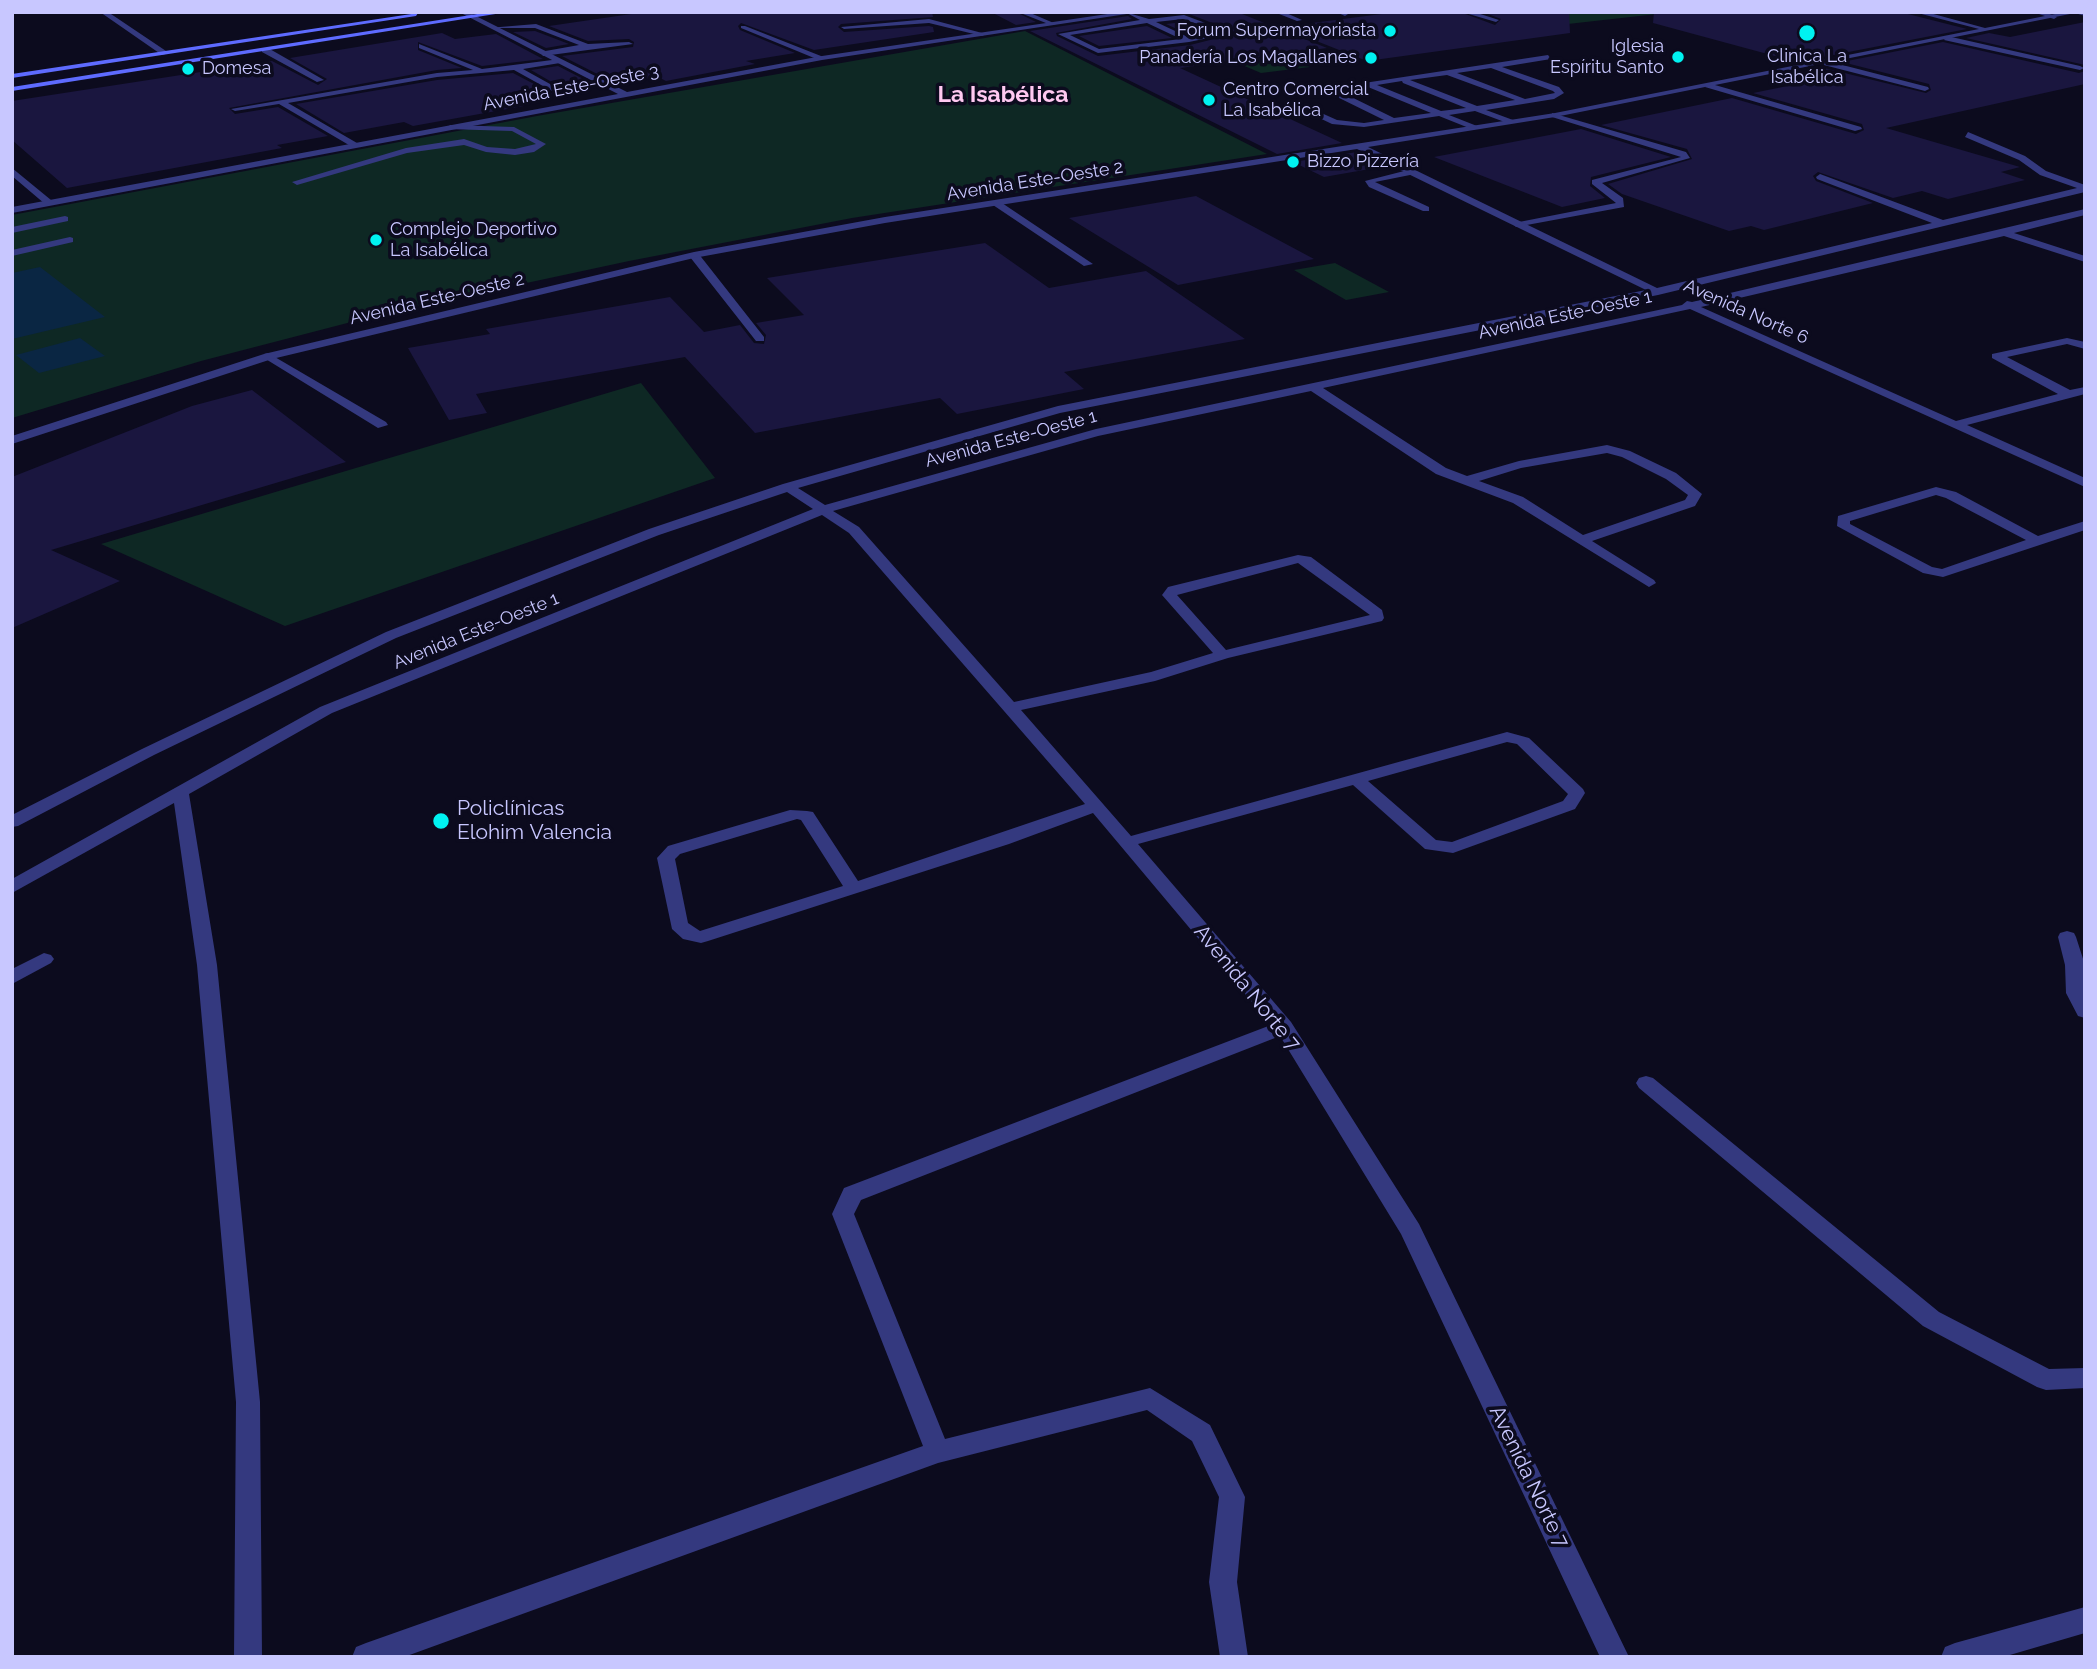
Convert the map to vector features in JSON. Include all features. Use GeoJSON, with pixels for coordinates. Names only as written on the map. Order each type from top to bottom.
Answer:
{"type":"FeatureCollection","features":[{"type":"Feature","properties":{"kind":"main road"},"geometry":{"type":"LineString","coordinates":[[12,76],[426,12]]}},
{"type":"Feature","properties":{"kind":"main road"},"geometry":{"type":"LineString","coordinates":[[12,89],[505,12]]}},
{"type":"Feature","properties":{"kind":"street"},"geometry":{"type":"LineString","coordinates":[[103,12],[165,52]]}},
{"type":"Feature","properties":{"kind":"street"},"geometry":{"type":"LineString","coordinates":[[462,12],[624,94]]}},
{"type":"Feature","properties":{"kind":"street"},"geometry":{"type":"LineString","coordinates":[[1021,12],[1053,24]]}},
{"type":"Feature","properties":{"kind":"street"},"geometry":{"type":"LineString","coordinates":[[1277,12],[1299,20]]}},
{"type":"Feature","properties":{"kind":"street"},"geometry":{"type":"LineString","coordinates":[[1465,12],[1496,20]]}},
{"type":"Feature","properties":{"kind":"street"},"geometry":{"type":"LineString","coordinates":[[1917,12],[1988,29]]}},
{"type":"Feature","properties":{"kind":"street"},"geometry":{"type":"LineString","coordinates":[[1939,12],[2003,27]]}},
{"type":"Feature","properties":{"kind":"street"},"geometry":{"type":"LineString","coordinates":[[2036,12],[2054,17]]}},
{"type":"Feature","properties":{"kind":"street"},"geometry":{"type":"LineString","coordinates":[[2077,12],[2085,14]]}},
{"type":"Feature","properties":{"kind":"street","name":"Avenida Este-Oeste 2"},"geometry":{"type":"LineString","coordinates":[[12,440],[268,356],[694,255],[996,203],[1555,115],[2077,12]]}},
{"type":"Feature","properties":{"kind":"street"},"geometry":{"type":"LineString","coordinates":[[1132,13],[1189,40]]}},
{"type":"Feature","properties":{"kind":"street","name":"Avenida Este-Oeste 3"},"geometry":{"type":"LineString","coordinates":[[12,210],[822,58],[1132,13]]}},
{"type":"Feature","properties":{"kind":"street"},"geometry":{"type":"LineString","coordinates":[[1188,17],[1228,33],[1098,51],[1062,34],[1105,27],[1148,21],[1188,17]]}},
{"type":"Feature","properties":{"kind":"street"},"geometry":{"type":"LineString","coordinates":[[1086,19],[1149,45]]}},
{"type":"Feature","properties":{"kind":"street"},"geometry":{"type":"LineString","coordinates":[[844,26],[929,21],[982,34]]}},
{"type":"Feature","properties":{"kind":"street"},"geometry":{"type":"LineString","coordinates":[[492,28],[536,26],[587,46]]}},
{"type":"Feature","properties":{"kind":"street"},"geometry":{"type":"LineString","coordinates":[[743,27],[822,58]]}},
{"type":"Feature","properties":{"kind":"street"},"geometry":{"type":"LineString","coordinates":[[1948,37],[2080,68]]}},
{"type":"Feature","properties":{"kind":"street"},"geometry":{"type":"LineString","coordinates":[[543,54],[587,46],[629,44]]}},
{"type":"Feature","properties":{"kind":"street"},"geometry":{"type":"LineString","coordinates":[[422,46],[482,70]]}},
{"type":"Feature","properties":{"kind":"street"},"geometry":{"type":"LineString","coordinates":[[265,50],[320,80]]}},
{"type":"Feature","properties":{"kind":"street"},"geometry":{"type":"LineString","coordinates":[[1309,92],[1548,57]]}},
{"type":"Feature","properties":{"kind":"street"},"geometry":{"type":"LineString","coordinates":[[235,109],[437,75],[557,61]]}},
{"type":"Feature","properties":{"kind":"street"},"geometry":{"type":"LineString","coordinates":[[1823,62],[1925,89]]}},
{"type":"Feature","properties":{"kind":"street"},"geometry":{"type":"LineString","coordinates":[[1296,105],[1335,122],[1349,125],[1526,101],[1560,93],[1556,89],[1492,66]]}},
{"type":"Feature","properties":{"kind":"street"},"geometry":{"type":"LineString","coordinates":[[515,68],[555,89]]}},
{"type":"Feature","properties":{"kind":"street"},"geometry":{"type":"LineString","coordinates":[[1449,73],[1526,101]]}},
{"type":"Feature","properties":{"kind":"street"},"geometry":{"type":"LineString","coordinates":[[1402,79],[1510,122]]}},
{"type":"Feature","properties":{"kind":"street"},"geometry":{"type":"LineString","coordinates":[[1368,84],[1474,128]]}},
{"type":"Feature","properties":{"kind":"street"},"geometry":{"type":"LineString","coordinates":[[1708,85],[1858,129]]}},
{"type":"Feature","properties":{"kind":"street"},"geometry":{"type":"LineString","coordinates":[[1330,90],[1394,121]]}},
{"type":"Feature","properties":{"kind":"street"},"geometry":{"type":"LineString","coordinates":[[281,102],[354,145]]}},
{"type":"Feature","properties":{"kind":"street"},"geometry":{"type":"LineString","coordinates":[[1520,225],[1621,205],[1620,200],[1595,182],[1686,158],[1683,154],[1555,115]]}},
{"type":"Feature","properties":{"kind":"street"},"geometry":{"type":"LineString","coordinates":[[297,181],[406,151],[464,142],[486,149],[515,152],[540,148],[542,144],[514,129],[450,127]]}},
{"type":"Feature","properties":{"kind":"street"},"geometry":{"type":"LineString","coordinates":[[464,142],[461,138],[485,129]]}},
{"type":"Feature","properties":{"kind":"street"},"geometry":{"type":"LineString","coordinates":[[1968,135],[2022,158],[2043,173],[2085,188]]}},
{"type":"Feature","properties":{"kind":"street","name":"Avenida Norte 6"},"geometry":{"type":"LineString","coordinates":[[1359,146],[1656,291],[1958,424],[2085,484]]}},
{"type":"Feature","properties":{"kind":"street"},"geometry":{"type":"LineString","coordinates":[[12,171],[48,202]]}},
{"type":"Feature","properties":{"kind":"street"},"geometry":{"type":"LineString","coordinates":[[1412,172],[1369,181],[1372,185],[1426,209]]}},
{"type":"Feature","properties":{"kind":"street"},"geometry":{"type":"LineString","coordinates":[[1820,177],[1942,223]]}},
{"type":"Feature","properties":{"kind":"street"},"geometry":{"type":"LineString","coordinates":[[12,822],[148,752],[391,635],[654,532],[788,487],[1058,410],[1656,291],[2085,188]]}},
{"type":"Feature","properties":{"kind":"street"},"geometry":{"type":"LineString","coordinates":[[996,203],[1088,264]]}},
{"type":"Feature","properties":{"kind":"street","name":"Avenida Este-Oeste 1"},"geometry":{"type":"LineString","coordinates":[[12,887],[326,710],[825,509],[1096,433],[1690,306],[2085,212]]}},
{"type":"Feature","properties":{"kind":"street"},"geometry":{"type":"LineString","coordinates":[[12,230],[65,219]]}},
{"type":"Feature","properties":{"kind":"street"},"geometry":{"type":"LineString","coordinates":[[2004,233],[2085,259]]}},
{"type":"Feature","properties":{"kind":"street"},"geometry":{"type":"LineString","coordinates":[[12,253],[70,240]]}},
{"type":"Feature","properties":{"kind":"street"},"geometry":{"type":"LineString","coordinates":[[694,255],[760,339]]}},
{"type":"Feature","properties":{"kind":"street"},"geometry":{"type":"LineString","coordinates":[[2068,394],[1996,356],[2067,341],[2085,346]]}},
{"type":"Feature","properties":{"kind":"street"},"geometry":{"type":"LineString","coordinates":[[268,356],[382,425]]}},
{"type":"Feature","properties":{"kind":"street"},"geometry":{"type":"LineString","coordinates":[[1314,387],[1441,471],[1518,500],[1649,583]]}},
{"type":"Feature","properties":{"kind":"street"},"geometry":{"type":"LineString","coordinates":[[1958,424],[2085,390]]}},
{"type":"Feature","properties":{"kind":"street"},"geometry":{"type":"LineString","coordinates":[[1462,481],[1519,466],[1607,449],[1626,454],[1660,471],[1695,494],[1690,503],[1581,540]]}},
{"type":"Feature","properties":{"kind":"street","name":"Avenida Norte 7"},"geometry":{"type":"LineString","coordinates":[[788,487],[853,530],[1096,806],[1284,1027],[1411,1230],[1615,1657]]}},
{"type":"Feature","properties":{"kind":"street"},"geometry":{"type":"LineString","coordinates":[[2035,540],[1951,495],[1936,491],[1843,519],[1844,526],[1928,570],[1943,573],[2085,525]]}},
{"type":"Feature","properties":{"kind":"street"},"geometry":{"type":"LineString","coordinates":[[1009,708],[1155,676],[1223,656],[1377,618],[1377,613],[1306,560],[1298,559],[1173,590],[1169,595],[1223,656]]}},
{"type":"Feature","properties":{"kind":"street"},"geometry":{"type":"LineString","coordinates":[[1127,842],[1507,737],[1523,741],[1577,793],[1569,805],[1453,849],[1431,845],[1357,780]]}},
{"type":"Feature","properties":{"kind":"street"},"geometry":{"type":"LineString","coordinates":[[181,794],[206,965],[248,1402],[248,1657]]}},
{"type":"Feature","properties":{"kind":"street"},"geometry":{"type":"LineString","coordinates":[[854,889],[807,816],[796,814],[674,850],[666,858],[679,925],[690,935],[701,937],[854,889],[1003,840],[1096,806]]}},
{"type":"Feature","properties":{"kind":"street"},"geometry":{"type":"LineString","coordinates":[[2067,937],[2075,965],[2076,993],[2085,1011]]}},
{"type":"Feature","properties":{"kind":"street"},"geometry":{"type":"LineString","coordinates":[[12,978],[44,959]]}},
{"type":"Feature","properties":{"kind":"street"},"geometry":{"type":"LineString","coordinates":[[938,1452],[843,1214],[852,1194],[1284,1027]]}},
{"type":"Feature","properties":{"kind":"street"},"geometry":{"type":"LineString","coordinates":[[1646,1083],[1931,1319],[2046,1380],[2085,1378]]}},
{"type":"Feature","properties":{"kind":"street"},"geometry":{"type":"LineString","coordinates":[[366,1657],[938,1452],[1150,1399],[1201,1433],[1232,1497],[1223,1582],[1234,1657]]}},
{"type":"Feature","properties":{"kind":"street"},"geometry":{"type":"LineString","coordinates":[[1955,1657],[2085,1620]]}},
{"type":"Feature","properties":{"kind":"green space"},"geometry":{"type":"Polygon","coordinates":[[[1503,12],[1675,12],[1541,27],[1503,12]]]}},
{"type":"Feature","properties":{"kind":"green space","name":"Complejo Deportivo La Isabélica"},"geometry":{"type":"Polygon","coordinates":[[[1025,31],[1267,154],[852,218],[629,261],[382,314],[201,361],[12,418],[12,215],[537,116],[1025,31]]]}},
{"type":"Feature","properties":{"kind":"green space"},"geometry":{"type":"Polygon","coordinates":[[[1282,55],[1310,67],[1261,73],[1235,62],[1282,55]]]}},
{"type":"Feature","properties":{"kind":"green space"},"geometry":{"type":"Polygon","coordinates":[[[1335,263],[1389,292],[1346,300],[1294,270],[1335,263]]]}},
{"type":"Feature","properties":{"kind":"green space"},"geometry":{"type":"Polygon","coordinates":[[[641,383],[715,478],[285,626],[101,544],[641,383]]]}},
{"type":"Feature","properties":{"kind":"water"},"geometry":{"type":"Polygon","coordinates":[[[40,267],[105,317],[12,339],[12,273],[40,267]]]}},
{"type":"Feature","properties":{"kind":"water"},"geometry":{"type":"Polygon","coordinates":[[[80,338],[105,356],[39,373],[16,355],[80,338]]]}},
{"type":"Feature","properties":{"kind":"building"},"geometry":{"type":"Polygon","coordinates":[[[645,12],[932,12],[933,17],[841,24],[838,27],[844,32],[929,26],[933,27],[934,32],[814,50],[741,23],[738,26],[740,30],[795,53],[746,61],[755,64],[666,81],[658,77],[615,83],[562,56],[633,47],[634,42],[629,39],[588,41],[549,26],[645,12]]]}},
{"type":"Feature","properties":{"kind":"building"},"geometry":{"type":"Polygon","coordinates":[[[991,12],[1016,12],[1036,22],[1016,25],[991,12]]]}},
{"type":"Feature","properties":{"kind":"building","name":"Centro Comercial La Isabélica"},"geometry":{"type":"Polygon","coordinates":[[[1184,12],[1237,12],[1327,48],[1180,68],[1342,143],[1277,154],[1030,31],[1128,16],[1132,19],[1056,33],[1057,36],[1098,56],[1190,45],[1234,34],[1233,31],[1184,12]]]}},
{"type":"Feature","properties":{"kind":"building"},"geometry":{"type":"Polygon","coordinates":[[[1397,12],[1460,12],[1495,25],[1501,19],[1483,12],[1569,12],[1570,33],[1367,61],[1281,27],[1397,12]]]}},
{"type":"Feature","properties":{"kind":"building","name":"Clinica La Isabélica"},"geometry":{"type":"Polygon","coordinates":[[[1654,12],[1900,12],[1967,29],[1797,62],[1653,23],[1654,12]]]}},
{"type":"Feature","properties":{"kind":"building"},"geometry":{"type":"Polygon","coordinates":[[[1183,22],[1210,31],[1190,35],[1166,24],[1183,22]]]}},
{"type":"Feature","properties":{"kind":"building"},"geometry":{"type":"Polygon","coordinates":[[[2085,22],[2085,65],[1966,38],[1989,33],[2010,37],[2085,22]]]}},
{"type":"Feature","properties":{"kind":"building"},"geometry":{"type":"Polygon","coordinates":[[[1147,26],[1172,38],[1099,46],[1079,36],[1147,26]]]}},
{"type":"Feature","properties":{"kind":"building"},"geometry":{"type":"Polygon","coordinates":[[[535,31],[569,44],[546,48],[513,32],[535,31]]]}},
{"type":"Feature","properties":{"kind":"building"},"geometry":{"type":"Polygon","coordinates":[[[442,33],[455,39],[496,34],[543,59],[482,66],[418,42],[418,50],[462,68],[437,70],[229,108],[235,114],[278,107],[328,136],[277,145],[282,148],[67,188],[12,140],[12,101],[272,61],[318,85],[327,79],[290,58],[442,33]]]}},
{"type":"Feature","properties":{"kind":"building"},"geometry":{"type":"Polygon","coordinates":[[[1943,42],[2079,73],[2085,71],[2085,84],[1886,128],[2020,167],[2001,172],[2025,180],[1948,199],[1922,191],[1893,198],[1818,172],[1813,176],[1816,181],[1873,203],[1764,230],[1751,226],[1729,231],[1622,194],[1608,184],[1692,159],[1687,149],[1601,125],[1732,98],[1856,134],[1864,130],[1862,124],[1753,93],[1842,75],[1816,68],[1820,67],[1926,93],[1931,90],[1929,84],[1842,62],[1943,42]]]}},
{"type":"Feature","properties":{"kind":"building"},"geometry":{"type":"Polygon","coordinates":[[[558,66],[597,86],[515,101],[524,106],[413,126],[404,122],[344,133],[296,104],[437,80],[513,73],[553,94],[562,88],[531,70],[558,66]]]}},
{"type":"Feature","properties":{"kind":"building"},"geometry":{"type":"Polygon","coordinates":[[[1581,129],[1671,157],[1591,177],[1590,186],[1605,198],[1562,207],[1434,157],[1581,129]]]}},
{"type":"Feature","properties":{"kind":"building"},"geometry":{"type":"Polygon","coordinates":[[[1357,152],[1387,166],[1324,177],[1293,162],[1357,152]]]}},
{"type":"Feature","properties":{"kind":"building"},"geometry":{"type":"Polygon","coordinates":[[[1196,196],[1314,259],[1178,285],[1069,218],[1196,196]]]}},
{"type":"Feature","properties":{"kind":"building"},"geometry":{"type":"Polygon","coordinates":[[[985,243],[1049,288],[1146,271],[1245,339],[1064,372],[1084,389],[957,414],[940,398],[755,433],[685,357],[476,394],[487,413],[449,420],[408,348],[490,334],[486,329],[670,297],[704,332],[740,325],[754,343],[764,344],[766,335],[756,323],[804,315],[767,278],[985,243]]]}},
{"type":"Feature","properties":{"kind":"building"},"geometry":{"type":"Polygon","coordinates":[[[252,390],[346,462],[51,550],[120,581],[12,628],[12,477],[192,406],[252,390]]]}},
{"type":"Feature","properties":{"kind":"place","name":"Forum Supermayoriasta"},"geometry":{"type":"Point","coordinates":[1390,31]}},
{"type":"Feature","properties":{"kind":"place","name":"Clinica La Isabélica"},"geometry":{"type":"Point","coordinates":[1807,33]}},
{"type":"Feature","properties":{"kind":"place","name":"Iglesia Espíritu Santo"},"geometry":{"type":"Point","coordinates":[1678,57]}},
{"type":"Feature","properties":{"kind":"place","name":"Panadería Los Magallanes"},"geometry":{"type":"Point","coordinates":[1371,58]}},
{"type":"Feature","properties":{"kind":"place","name":"Domesa"},"geometry":{"type":"Point","coordinates":[188,69]}},
{"type":"Feature","properties":{"kind":"place","name":"Centro Comercial La Isabélica"},"geometry":{"type":"Point","coordinates":[1209,100]}},
{"type":"Feature","properties":{"kind":"place","name":"Bizzo Pizzería"},"geometry":{"type":"Point","coordinates":[1293,162]}},
{"type":"Feature","properties":{"kind":"place","name":"Complejo Deportivo La Isabélica"},"geometry":{"type":"Point","coordinates":[376,240]}},
{"type":"Feature","properties":{"kind":"place","name":"Policlínicas Elohim Valencia"},"geometry":{"type":"Point","coordinates":[441,821]}},
{"type":"Feature","properties":{"kind":"district","name":"La Isabélica"},"geometry":{"type":"Point","coordinates":[1003,95]}}]}
